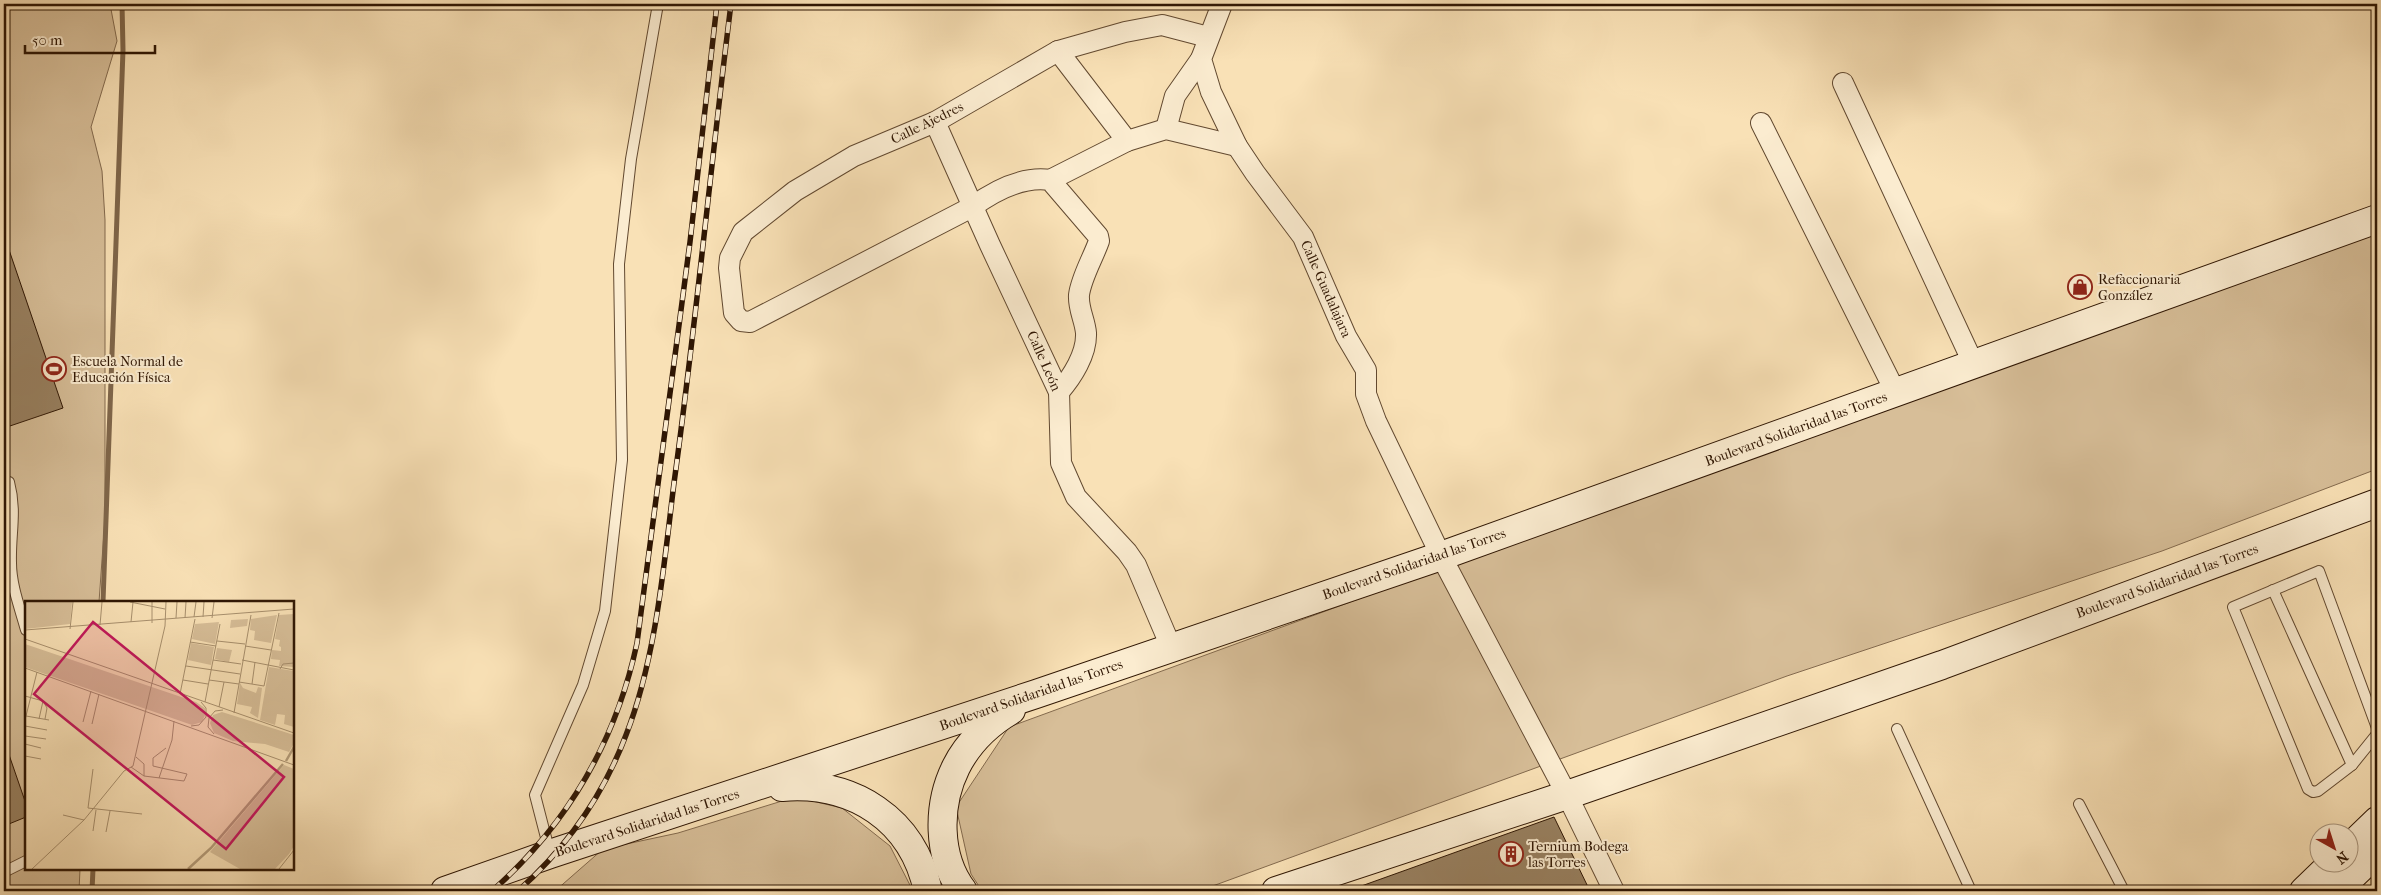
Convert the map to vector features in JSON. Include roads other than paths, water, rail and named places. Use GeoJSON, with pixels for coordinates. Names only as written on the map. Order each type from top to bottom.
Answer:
{"type":"FeatureCollection","features":[{"type":"Feature","properties":{"kind":"main road","name":"Boulevard Solidaridad las Torres"},"geometry":{"type":"LineString","coordinates":[[445,891],[550,854],[1036,694],[1441,556],[2377,220]]}},
{"type":"Feature","properties":{"kind":"main road","name":"Boulevard Solidaridad las Torres"},"geometry":{"type":"LineString","coordinates":[[1286,890],[1942,665],[2377,502]]}},
{"type":"Feature","properties":{"kind":"main road"},"geometry":{"type":"LineString","coordinates":[[963,891],[949,866],[942,835],[946,800],[956,767],[973,741],[987,727],[999,717],[1036,694]]}},
{"type":"Feature","properties":{"kind":"main road"},"geometry":{"type":"LineString","coordinates":[[728,796],[804,786],[822,787],[856,798],[873,807],[900,832],[920,864],[928,891]]}},
{"type":"Feature","properties":{"kind":"main road"},"geometry":{"type":"LineString","coordinates":[[2358,839],[2377,821]]}},
{"type":"Feature","properties":{"kind":"main road"},"geometry":{"type":"LineString","coordinates":[[2336,891],[2377,852]]}},
{"type":"Feature","properties":{"kind":"main road"},"geometry":{"type":"LineString","coordinates":[[2304,891],[2324,872]]}},
{"type":"Feature","properties":{"kind":"street"},"geometry":{"type":"LineString","coordinates":[[1166,129],[1175,96],[1201,59],[1222,4]]}},
{"type":"Feature","properties":{"kind":"street","name":"Calle Ajedres"},"geometry":{"type":"LineString","coordinates":[[972,206],[745,323],[734,313],[729,268],[730,258],[743,232],[794,190],[854,156],[935,122],[1058,50],[1125,32],[1162,25],[1208,38]]}},
{"type":"Feature","properties":{"kind":"street"},"geometry":{"type":"LineString","coordinates":[[1058,50],[1127,141]]}},
{"type":"Feature","properties":{"kind":"street","name":"Calle Guadalajara"},"geometry":{"type":"LineString","coordinates":[[1201,59],[1211,92],[1238,146],[1255,173],[1304,237],[1346,336],[1366,370],[1366,394],[1376,421],[1441,556],[1567,795]]}},
{"type":"Feature","properties":{"kind":"street"},"geometry":{"type":"LineString","coordinates":[[1843,83],[1974,365]]}},
{"type":"Feature","properties":{"kind":"street","name":"Calle León"},"geometry":{"type":"LineString","coordinates":[[935,122],[1059,392],[1061,463],[1070,487],[1076,497],[1127,552],[1136,565],[1171,647]]}},
{"type":"Feature","properties":{"kind":"street"},"geometry":{"type":"LineString","coordinates":[[1761,122],[1896,393]]}},
{"type":"Feature","properties":{"kind":"street"},"geometry":{"type":"LineString","coordinates":[[972,206],[1002,188],[1042,179],[1050,180],[1127,141],[1166,129],[1238,146]]}},
{"type":"Feature","properties":{"kind":"street"},"geometry":{"type":"LineString","coordinates":[[1050,180],[1098,236],[1099,241],[1079,293],[1079,303],[1086,333],[1085,341],[1075,372],[1059,392]]}},
{"type":"Feature","properties":{"kind":"street"},"geometry":{"type":"LineString","coordinates":[[1567,795],[1614,891]]}},
{"type":"Feature","properties":{"kind":"lane"},"geometry":{"type":"LineString","coordinates":[[550,854],[535,795],[583,685],[605,611],[622,460],[619,264],[631,159],[658,4]]}},
{"type":"Feature","properties":{"kind":"lane"},"geometry":{"type":"LineString","coordinates":[[9,482],[13,499],[14,518],[10,561],[12,577],[25,626]]}},
{"type":"Feature","properties":{"kind":"lane"},"geometry":{"type":"LineString","coordinates":[[2377,728],[2319,571],[2233,607],[2308,788],[2313,792],[2318,791],[2352,765],[2377,734]]}},
{"type":"Feature","properties":{"kind":"lane"},"geometry":{"type":"LineString","coordinates":[[2273,590],[2352,765]]}},
{"type":"Feature","properties":{"kind":"lane"},"geometry":{"type":"LineString","coordinates":[[1898,729],[1971,891]]}},
{"type":"Feature","properties":{"kind":"lane"},"geometry":{"type":"LineString","coordinates":[[2078,804],[2124,891]]}},
{"type":"Feature","properties":{"kind":"lane"},"geometry":{"type":"LineString","coordinates":[[4,872],[25,862]]}},
{"type":"Feature","properties":{"kind":"waterway"},"geometry":{"type":"LineString","coordinates":[[103,601],[123,50],[122,4]]}},
{"type":"Feature","properties":{"kind":"waterway"},"geometry":{"type":"LineString","coordinates":[[92,891],[93,870]]}},
{"type":"Feature","properties":{"kind":"railway"},"geometry":{"type":"LineString","coordinates":[[492,891],[543,838],[585,779],[602,747],[628,679],[637,643],[690,242],[717,4]]}},
{"type":"Feature","properties":{"kind":"railway"},"geometry":{"type":"LineString","coordinates":[[518,891],[552,857],[594,800],[617,757],[626,735],[645,675],[658,611],[731,4]]}},
{"type":"Feature","properties":{"kind":"place","name":"Refaccionaria González"},"geometry":{"type":"Point","coordinates":[2080,287]}},
{"type":"Feature","properties":{"kind":"place","name":"Escuela Normal de Educación Física"},"geometry":{"type":"Point","coordinates":[54,369]}},
{"type":"Feature","properties":{"kind":"place","name":"Ternium Bodega las Torres"},"geometry":{"type":"Point","coordinates":[1511,854]}}]}
